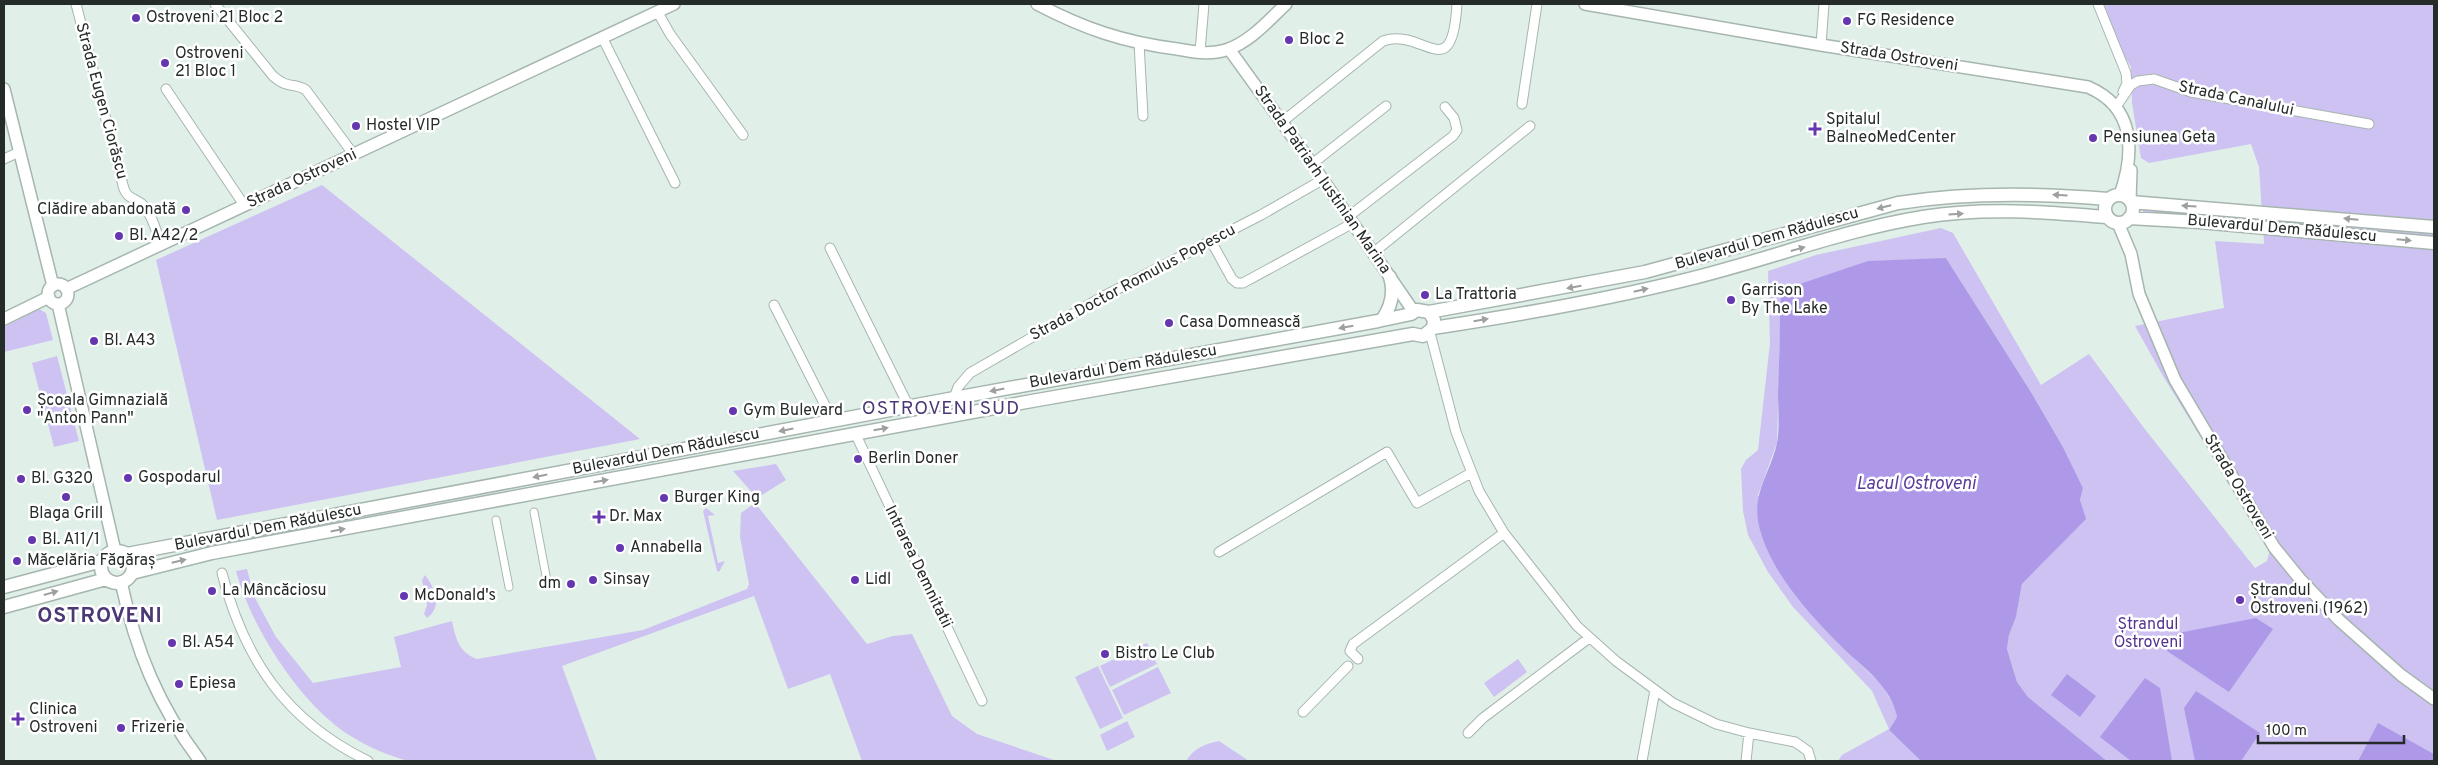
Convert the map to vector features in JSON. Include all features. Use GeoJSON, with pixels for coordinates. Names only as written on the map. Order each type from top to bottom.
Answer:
{"type":"FeatureCollection","features":[{"type":"Feature","properties":{"kind":"main road","name":"Bulevardul Dem Rădulescu"},"geometry":{"type":"LineString","coordinates":[[121,553],[1382,320],[1422,310],[1429,312],[1637,274],[1898,203],[1932,198],[2042,194],[2122,199],[2434,227]]}},
{"type":"Feature","properties":{"kind":"main road"},"geometry":{"type":"LineString","coordinates":[[2122,199],[2132,210],[2120,219],[2105,210],[2122,199]]}},
{"type":"Feature","properties":{"kind":"main road","name":"Bulevardul Dem Rădulescu"},"geometry":{"type":"LineString","coordinates":[[132,573],[212,554],[855,433],[1424,333],[1606,298],[1690,279],[1853,233],[1924,217],[1986,212],[2041,211],[2120,219],[2200,222],[2434,243]]}},
{"type":"Feature","properties":{"kind":"main road"},"geometry":{"type":"LineString","coordinates":[[1382,320],[1392,298],[1390,277]]}},
{"type":"Feature","properties":{"kind":"main road"},"geometry":{"type":"LineString","coordinates":[[1412,313],[1408,326],[1424,333],[1434,320],[1429,312]]}},
{"type":"Feature","properties":{"kind":"main road"},"geometry":{"type":"LineString","coordinates":[[679,450],[682,466]]}},
{"type":"Feature","properties":{"kind":"main road"},"geometry":{"type":"LineString","coordinates":[[4,587],[102,561],[108,554],[121,553],[133,564],[132,573],[121,582],[112,582],[106,578],[102,571],[102,561]]}},
{"type":"Feature","properties":{"kind":"main road"},"geometry":{"type":"LineString","coordinates":[[4,607],[106,578]]}},
{"type":"Feature","properties":{"kind":"street","name":"Strada Eugen Ciorăscu"},"geometry":{"type":"LineString","coordinates":[[76,4],[126,193],[141,203],[146,210],[161,244]]}},
{"type":"Feature","properties":{"kind":"street"},"geometry":{"type":"LineString","coordinates":[[215,4],[273,76],[284,85],[300,86],[306,90],[354,154]]}},
{"type":"Feature","properties":{"kind":"street","name":"Strada Ostroveni"},"geometry":{"type":"LineString","coordinates":[[66,289],[674,4]]}},
{"type":"Feature","properties":{"kind":"street"},"geometry":{"type":"LineString","coordinates":[[1037,4],[1086,28],[1139,43],[1214,53],[1229,49],[1252,35],[1286,4]]}},
{"type":"Feature","properties":{"kind":"street"},"geometry":{"type":"LineString","coordinates":[[1200,52],[1204,4]]}},
{"type":"Feature","properties":{"kind":"street"},"geometry":{"type":"LineString","coordinates":[[1282,122],[1383,41],[1398,39],[1438,49],[1450,45],[1454,37],[1457,4]]}},
{"type":"Feature","properties":{"kind":"street"},"geometry":{"type":"LineString","coordinates":[[1522,104],[1537,4]]}},
{"type":"Feature","properties":{"kind":"street","name":"Strada Ostroveni"},"geometry":{"type":"LineString","coordinates":[[1585,4],[1821,45],[2073,83],[2099,92],[2116,107],[2126,127],[2132,181],[2122,199]]}},
{"type":"Feature","properties":{"kind":"street"},"geometry":{"type":"LineString","coordinates":[[1821,45],[1824,4]]}},
{"type":"Feature","properties":{"kind":"street"},"geometry":{"type":"LineString","coordinates":[[2098,4],[2126,74],[2127,83],[2116,107]]}},
{"type":"Feature","properties":{"kind":"street"},"geometry":{"type":"LineString","coordinates":[[658,11],[670,34],[743,135]]}},
{"type":"Feature","properties":{"kind":"street"},"geometry":{"type":"LineString","coordinates":[[602,37],[675,182]]}},
{"type":"Feature","properties":{"kind":"street"},"geometry":{"type":"LineString","coordinates":[[1139,43],[1143,116]]}},
{"type":"Feature","properties":{"kind":"street","name":"Strada Patriarh Iustinian Marina"},"geometry":{"type":"LineString","coordinates":[[1229,49],[1351,220],[1412,313]]}},
{"type":"Feature","properties":{"kind":"street","name":"Strada Canalului"},"geometry":{"type":"LineString","coordinates":[[2116,107],[2131,85],[2138,81],[2154,79],[2190,92],[2369,124]]}},
{"type":"Feature","properties":{"kind":"street"},"geometry":{"type":"LineString","coordinates":[[4,89],[53,286]]}},
{"type":"Feature","properties":{"kind":"street"},"geometry":{"type":"LineString","coordinates":[[166,89],[244,205]]}},
{"type":"Feature","properties":{"kind":"street"},"geometry":{"type":"LineString","coordinates":[[1312,164],[1386,106]]}},
{"type":"Feature","properties":{"kind":"street"},"geometry":{"type":"LineString","coordinates":[[1211,241],[1232,280],[1243,283],[1351,220],[1453,136],[1457,130],[1457,124],[1445,107]]}},
{"type":"Feature","properties":{"kind":"street"},"geometry":{"type":"LineString","coordinates":[[1373,252],[1530,126]]}},
{"type":"Feature","properties":{"kind":"street"},"geometry":{"type":"LineString","coordinates":[[4,159],[19,152]]}},
{"type":"Feature","properties":{"kind":"street","name":"Strada Doctor Romulus Popescu"},"geometry":{"type":"LineString","coordinates":[[954,398],[958,387],[970,373],[1102,297],[1211,241],[1322,180]]}},
{"type":"Feature","properties":{"kind":"street","name":"Strada Ostroveni"},"geometry":{"type":"LineString","coordinates":[[2120,219],[2131,254],[2139,294],[2175,380],[2274,547],[2339,620],[2401,675],[2434,699]]}},
{"type":"Feature","properties":{"kind":"street"},"geometry":{"type":"LineString","coordinates":[[830,248],[909,407]]}},
{"type":"Feature","properties":{"kind":"street"},"geometry":{"type":"LineString","coordinates":[[4,319],[53,301],[65,300],[67,295],[66,289],[62,286],[53,286]]}},
{"type":"Feature","properties":{"kind":"street"},"geometry":{"type":"LineString","coordinates":[[53,286],[49,291],[121,553]]}},
{"type":"Feature","properties":{"kind":"street"},"geometry":{"type":"LineString","coordinates":[[774,305],[833,421]]}},
{"type":"Feature","properties":{"kind":"street"},"geometry":{"type":"LineString","coordinates":[[1424,333],[1435,356],[1456,432],[1471,473],[1504,533],[1565,611],[1589,638],[1655,690],[1696,715],[1749,733],[1795,742],[1808,751],[1811,761]]}},
{"type":"Feature","properties":{"kind":"street","name":"Intrarea Demnitatii"},"geometry":{"type":"LineString","coordinates":[[855,433],[982,701]]}},
{"type":"Feature","properties":{"kind":"street"},"geometry":{"type":"LineString","coordinates":[[1219,552],[1387,452],[1417,502],[1471,473]]}},
{"type":"Feature","properties":{"kind":"street"},"geometry":{"type":"LineString","coordinates":[[534,512],[547,581]]}},
{"type":"Feature","properties":{"kind":"street"},"geometry":{"type":"LineString","coordinates":[[496,520],[509,587]]}},
{"type":"Feature","properties":{"kind":"street"},"geometry":{"type":"LineString","coordinates":[[1358,660],[1350,651],[1353,644],[1504,533]]}},
{"type":"Feature","properties":{"kind":"street"},"geometry":{"type":"LineString","coordinates":[[222,573],[231,608],[242,635],[285,699],[316,731],[368,761]]}},
{"type":"Feature","properties":{"kind":"street"},"geometry":{"type":"LineString","coordinates":[[121,582],[136,645],[152,683],[171,720],[200,761]]}},
{"type":"Feature","properties":{"kind":"street"},"geometry":{"type":"LineString","coordinates":[[1468,733],[1483,718],[1589,638]]}},
{"type":"Feature","properties":{"kind":"street"},"geometry":{"type":"LineString","coordinates":[[1303,712],[1348,666]]}},
{"type":"Feature","properties":{"kind":"street"},"geometry":{"type":"LineString","coordinates":[[1642,761],[1655,690]]}},
{"type":"Feature","properties":{"kind":"street"},"geometry":{"type":"LineString","coordinates":[[1746,761],[1749,733]]}},
{"type":"Feature","properties":{"kind":"green space","name":"Ștrandul Ostroveni"},"geometry":{"type":"Polygon","coordinates":[[[2104,4],[2434,4],[2434,754],[2378,724],[2358,761],[2107,761],[2028,697],[2017,682],[2007,649],[2009,635],[2016,617],[2022,584],[2085,519],[2080,500],[2083,488],[2063,447],[2031,392],[1946,258],[1781,295],[1777,443],[1758,495],[1837,642],[1882,685],[1895,708],[1897,717],[1889,730],[1921,761],[1838,761],[1842,755],[1889,729],[1872,691],[1793,607],[1768,572],[1748,535],[1743,511],[1741,469],[1746,460],[1758,450],[1770,343],[1768,271],[1816,255],[1941,228],[1953,233],[2041,385],[2089,354],[2144,428],[2255,568],[2267,561],[2270,550],[2163,376],[2135,326],[2224,308],[2215,241],[2264,244],[2263,222],[2143,214],[2143,207],[2262,215],[2259,167],[2251,144],[2149,163],[2141,158],[2132,103],[2131,67],[2120,49],[2104,4]]]}},
{"type":"Feature","properties":{"kind":"green space"},"geometry":{"type":"Polygon","coordinates":[[[322,185],[640,439],[217,520],[156,260],[322,185]]]}},
{"type":"Feature","properties":{"kind":"green space"},"geometry":{"type":"Polygon","coordinates":[[[39,309],[46,313],[53,340],[4,352],[4,327],[39,309]]]}},
{"type":"Feature","properties":{"kind":"green space"},"geometry":{"type":"Polygon","coordinates":[[[57,356],[79,441],[54,447],[32,363],[57,356]]]}},
{"type":"Feature","properties":{"kind":"green space"},"geometry":{"type":"Polygon","coordinates":[[[776,464],[786,480],[757,498],[733,471],[776,464]]]}},
{"type":"Feature","properties":{"kind":"green space"},"geometry":{"type":"Polygon","coordinates":[[[755,503],[867,644],[893,636],[912,634],[952,716],[977,734],[1057,761],[862,761],[830,674],[788,689],[754,596],[562,666],[597,761],[409,761],[379,751],[349,735],[313,704],[296,684],[265,639],[243,593],[236,571],[247,569],[254,596],[276,637],[313,683],[401,667],[394,637],[452,621],[455,634],[462,649],[477,659],[643,630],[747,589],[749,584],[740,537],[741,513],[755,503]]]}},
{"type":"Feature","properties":{"kind":"green space"},"geometry":{"type":"Polygon","coordinates":[[[706,508],[715,515],[708,516],[718,563],[725,561],[719,572],[717,571],[703,511],[706,508]]]}},
{"type":"Feature","properties":{"kind":"green space"},"geometry":{"type":"Polygon","coordinates":[[[425,575],[436,597],[435,608],[427,618],[424,614],[427,605],[422,580],[425,575]]]}},
{"type":"Feature","properties":{"kind":"green space"},"geometry":{"type":"Polygon","coordinates":[[[1147,643],[1157,664],[1110,687],[1100,666],[1147,643]]]}},
{"type":"Feature","properties":{"kind":"green space"},"geometry":{"type":"Polygon","coordinates":[[[1518,659],[1527,672],[1494,697],[1484,683],[1518,659]]]}},
{"type":"Feature","properties":{"kind":"green space"},"geometry":{"type":"Polygon","coordinates":[[[1098,666],[1123,718],[1100,729],[1075,677],[1098,666]]]}},
{"type":"Feature","properties":{"kind":"green space"},"geometry":{"type":"Polygon","coordinates":[[[1158,667],[1171,693],[1124,715],[1112,690],[1158,667]]]}},
{"type":"Feature","properties":{"kind":"green space"},"geometry":{"type":"Polygon","coordinates":[[[1127,721],[1135,737],[1107,751],[1100,735],[1127,721]]]}},
{"type":"Feature","properties":{"kind":"green space"},"geometry":{"type":"Polygon","coordinates":[[[1219,741],[1249,761],[1186,761],[1200,747],[1219,741]]]}},
{"type":"Feature","properties":{"kind":"water","name":"Lacul Ostroveni"},"geometry":{"type":"Polygon","coordinates":[[[1946,258],[2031,392],[2063,447],[2083,488],[2080,500],[2086,519],[2022,584],[2016,617],[2009,635],[2007,649],[2017,682],[2028,697],[2107,761],[1921,761],[1889,730],[1897,717],[1894,706],[1883,688],[1832,637],[1795,595],[1774,564],[1760,530],[1757,506],[1759,495],[1778,437],[1780,310],[1781,295],[1785,289],[1868,261],[1946,258]]]}},
{"type":"Feature","properties":{"kind":"water"},"geometry":{"type":"Polygon","coordinates":[[[2256,618],[2273,629],[2229,692],[2167,651],[2178,633],[2256,618]]]}},
{"type":"Feature","properties":{"kind":"water"},"geometry":{"type":"Polygon","coordinates":[[[2067,674],[2096,696],[2080,717],[2051,695],[2067,674]]]}},
{"type":"Feature","properties":{"kind":"water"},"geometry":{"type":"Polygon","coordinates":[[[2145,678],[2160,688],[2172,761],[2131,761],[2100,737],[2145,678]]]}},
{"type":"Feature","properties":{"kind":"water"},"geometry":{"type":"Polygon","coordinates":[[[2196,691],[2260,733],[2241,761],[2195,761],[2184,708],[2196,691]]]}},
{"type":"Feature","properties":{"kind":"water"},"geometry":{"type":"Polygon","coordinates":[[[2378,723],[2434,754],[2434,761],[2358,761],[2378,723]]]}},
{"type":"Feature","properties":{"kind":"place","name":"Ostroveni 21 Bloc 2"},"geometry":{"type":"Point","coordinates":[136,18]}},
{"type":"Feature","properties":{"kind":"place","name":"FG Residence"},"geometry":{"type":"Point","coordinates":[1847,21]}},
{"type":"Feature","properties":{"kind":"place","name":"Bloc 2"},"geometry":{"type":"Point","coordinates":[1289,40]}},
{"type":"Feature","properties":{"kind":"place","name":"Ostroveni 21 Bloc 1"},"geometry":{"type":"Point","coordinates":[165,63]}},
{"type":"Feature","properties":{"kind":"place","name":"Hostel VIP"},"geometry":{"type":"Point","coordinates":[356,126]}},
{"type":"Feature","properties":{"kind":"place","name":"Spitalul BalneoMedCenter"},"geometry":{"type":"Point","coordinates":[1815,129]}},
{"type":"Feature","properties":{"kind":"place","name":"Pensiunea Geta"},"geometry":{"type":"Point","coordinates":[2093,138]}},
{"type":"Feature","properties":{"kind":"place","name":"Clădire abandonată"},"geometry":{"type":"Point","coordinates":[186,210]}},
{"type":"Feature","properties":{"kind":"place","name":"Bl. A42/2"},"geometry":{"type":"Point","coordinates":[119,236]}},
{"type":"Feature","properties":{"kind":"place","name":"La Trattoria"},"geometry":{"type":"Point","coordinates":[1425,295]}},
{"type":"Feature","properties":{"kind":"place","name":"Garrison By The Lake"},"geometry":{"type":"Point","coordinates":[1731,300]}},
{"type":"Feature","properties":{"kind":"place","name":"Casa Domnească"},"geometry":{"type":"Point","coordinates":[1169,323]}},
{"type":"Feature","properties":{"kind":"place","name":"Bl. A43"},"geometry":{"type":"Point","coordinates":[94,341]}},
{"type":"Feature","properties":{"kind":"place","name":"Școala Gimnazială \"Anton Pann\""},"geometry":{"type":"Point","coordinates":[27,410]}},
{"type":"Feature","properties":{"kind":"place","name":"Gym Bulevard"},"geometry":{"type":"Point","coordinates":[733,411]}},
{"type":"Feature","properties":{"kind":"place","name":"Berlin Doner"},"geometry":{"type":"Point","coordinates":[858,459]}},
{"type":"Feature","properties":{"kind":"place","name":"Gospodarul"},"geometry":{"type":"Point","coordinates":[128,478]}},
{"type":"Feature","properties":{"kind":"place","name":"Bl. G320"},"geometry":{"type":"Point","coordinates":[21,479]}},
{"type":"Feature","properties":{"kind":"place","name":"Blaga Grill"},"geometry":{"type":"Point","coordinates":[66,497]}},
{"type":"Feature","properties":{"kind":"place","name":"Burger King"},"geometry":{"type":"Point","coordinates":[664,498]}},
{"type":"Feature","properties":{"kind":"place","name":"Dr. Max"},"geometry":{"type":"Point","coordinates":[599,517]}},
{"type":"Feature","properties":{"kind":"place","name":"Bl. A11/1"},"geometry":{"type":"Point","coordinates":[32,540]}},
{"type":"Feature","properties":{"kind":"place","name":"Annabella"},"geometry":{"type":"Point","coordinates":[620,548]}},
{"type":"Feature","properties":{"kind":"place","name":"Măcelăria Făgăraș"},"geometry":{"type":"Point","coordinates":[17,561]}},
{"type":"Feature","properties":{"kind":"place","name":"Sinsay"},"geometry":{"type":"Point","coordinates":[593,580]}},
{"type":"Feature","properties":{"kind":"place","name":"Lidl"},"geometry":{"type":"Point","coordinates":[855,580]}},
{"type":"Feature","properties":{"kind":"place","name":"dm"},"geometry":{"type":"Point","coordinates":[571,584]}},
{"type":"Feature","properties":{"kind":"place","name":"La Mâncăciosu"},"geometry":{"type":"Point","coordinates":[212,591]}},
{"type":"Feature","properties":{"kind":"place","name":"McDonald's"},"geometry":{"type":"Point","coordinates":[404,596]}},
{"type":"Feature","properties":{"kind":"place","name":"Ștrandul Ostroveni (1962)"},"geometry":{"type":"Point","coordinates":[2240,600]}},
{"type":"Feature","properties":{"kind":"place","name":"Bl. A54"},"geometry":{"type":"Point","coordinates":[172,643]}},
{"type":"Feature","properties":{"kind":"place","name":"Bistro Le Club"},"geometry":{"type":"Point","coordinates":[1105,654]}},
{"type":"Feature","properties":{"kind":"place","name":"Epiesa"},"geometry":{"type":"Point","coordinates":[179,684]}},
{"type":"Feature","properties":{"kind":"place","name":"Clinica Ostroveni"},"geometry":{"type":"Point","coordinates":[18,719]}},
{"type":"Feature","properties":{"kind":"place","name":"Frizerie"},"geometry":{"type":"Point","coordinates":[121,728]}},
{"type":"Feature","properties":{"kind":"district","name":"OSTROVENI SUD"},"geometry":{"type":"Point","coordinates":[941,409]}},
{"type":"Feature","properties":{"kind":"district","name":"OSTROVENI"},"geometry":{"type":"Point","coordinates":[100,616]}}]}
